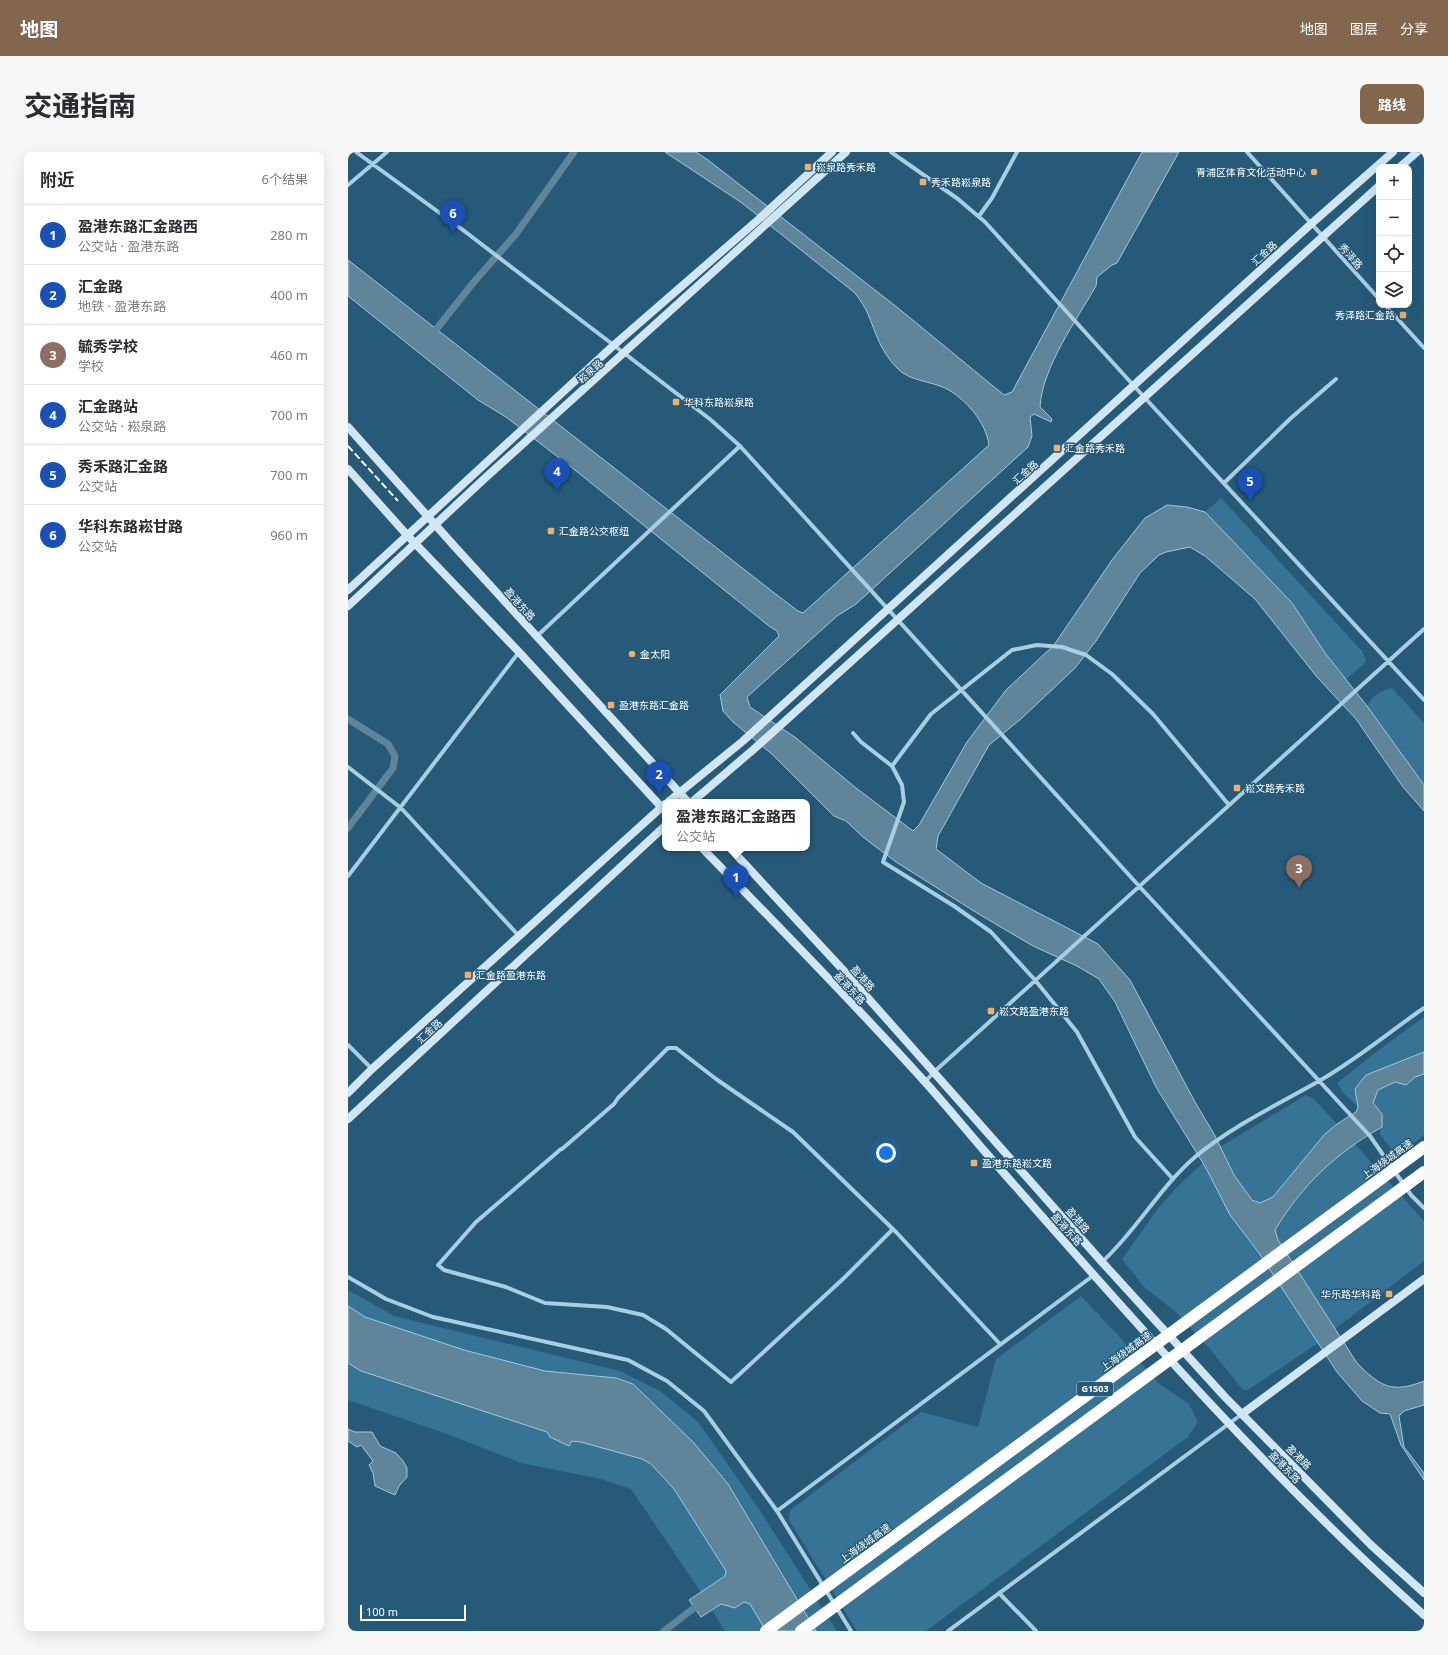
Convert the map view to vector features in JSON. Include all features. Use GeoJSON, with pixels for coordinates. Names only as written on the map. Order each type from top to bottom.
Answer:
{"type":"FeatureCollection","features":[{"type":"Feature","properties":{"kind":"highway","name":"上海绕城高速"},"geometry":{"type":"LineString","coordinates":[[766,1631],[1424,1147]]}},
{"type":"Feature","properties":{"kind":"highway","name":"G1503"},"geometry":{"type":"LineString","coordinates":[[801,1631],[1424,1172]]}},
{"type":"Feature","properties":{"kind":"main road","name":"崧泉路"},"geometry":{"type":"LineString","coordinates":[[348,590],[614,345],[759,219],[832,152]]}},
{"type":"Feature","properties":{"kind":"main road","name":"崧泉路"},"geometry":{"type":"LineString","coordinates":[[348,606],[556,414],[766,226],[846,152]]}},
{"type":"Feature","properties":{"kind":"main road","name":"汇金路"},"geometry":{"type":"LineString","coordinates":[[673,799],[743,741],[1311,224],[1393,152]]}},
{"type":"Feature","properties":{"kind":"main road"},"geometry":{"type":"LineString","coordinates":[[1403,164],[1417,152]]}},
{"type":"Feature","properties":{"kind":"main road"},"geometry":{"type":"LineString","coordinates":[[696,799],[754,750],[1376,189]]}},
{"type":"Feature","properties":{"kind":"main road","name":"盈港东路"},"geometry":{"type":"LineString","coordinates":[[348,427],[536,637],[679,793]]}},
{"type":"Feature","properties":{"kind":"main road"},"geometry":{"type":"LineString","coordinates":[[348,469],[407,535],[662,803]]}},
{"type":"Feature","properties":{"kind":"main road"},"geometry":{"type":"LineString","coordinates":[[679,793],[685,799]]}},
{"type":"Feature","properties":{"kind":"main road","name":"汇金路"},"geometry":{"type":"LineString","coordinates":[[348,1093],[662,809]]}},
{"type":"Feature","properties":{"kind":"main road","name":"汇金路"},"geometry":{"type":"LineString","coordinates":[[348,1119],[662,829]]}},
{"type":"Feature","properties":{"kind":"main road","name":"盈港东路"},"geometry":{"type":"LineString","coordinates":[[705,851],[925,1082],[1094,1275],[1230,1424],[1300,1498],[1384,1580],[1424,1615]]}},
{"type":"Feature","properties":{"kind":"main road","name":"盈港路"},"geometry":{"type":"LineString","coordinates":[[733,851],[844,971],[1102,1262],[1242,1414],[1371,1545],[1424,1593]]}},
{"type":"Feature","properties":{"kind":"main road"},"geometry":{"type":"LineString","coordinates":[[1242,1414],[1348,1337],[1424,1279]]}},
{"type":"Feature","properties":{"kind":"street"},"geometry":{"type":"LineString","coordinates":[[356,152],[486,247],[711,420],[740,446],[1139,886],[1370,1136],[1411,1195],[1424,1208]]}},
{"type":"Feature","properties":{"kind":"street"},"geometry":{"type":"LineString","coordinates":[[348,185],[387,152]]}},
{"type":"Feature","properties":{"kind":"street"},"geometry":{"type":"LineString","coordinates":[[891,152],[958,199],[979,216],[1424,700]]}},
{"type":"Feature","properties":{"kind":"street"},"geometry":{"type":"LineString","coordinates":[[979,216],[992,198],[1017,152]]}},
{"type":"Feature","properties":{"kind":"street","name":"秀泽路"},"geometry":{"type":"LineString","coordinates":[[1247,152],[1376,295]]}},
{"type":"Feature","properties":{"kind":"street"},"geometry":{"type":"LineString","coordinates":[[1388,308],[1424,348]]}},
{"type":"Feature","properties":{"kind":"street"},"geometry":{"type":"LineString","coordinates":[[1224,483],[1291,418],[1336,379]]}},
{"type":"Feature","properties":{"kind":"street"},"geometry":{"type":"LineString","coordinates":[[536,637],[740,446]]}},
{"type":"Feature","properties":{"kind":"street"},"geometry":{"type":"LineString","coordinates":[[925,1082],[934,1072],[1090,933],[1139,886],[1424,629]]}},
{"type":"Feature","properties":{"kind":"street"},"geometry":{"type":"LineString","coordinates":[[892,766],[931,714],[1012,650],[1037,645],[1062,647],[1086,655],[1112,674],[1153,714],[1229,805]]}},
{"type":"Feature","properties":{"kind":"street"},"geometry":{"type":"LineString","coordinates":[[348,876],[519,652]]}},
{"type":"Feature","properties":{"kind":"street"},"geometry":{"type":"LineString","coordinates":[[853,733],[861,742],[892,766],[902,785],[904,802],[883,862],[954,906],[991,932],[1077,1032],[1135,1137],[1172,1179]]}},
{"type":"Feature","properties":{"kind":"street"},"geometry":{"type":"LineString","coordinates":[[348,767],[401,808],[520,937]]}},
{"type":"Feature","properties":{"kind":"street"},"geometry":{"type":"LineString","coordinates":[[1102,1262],[1128,1236],[1172,1179],[1195,1157],[1221,1138],[1320,1081],[1424,1008]]}},
{"type":"Feature","properties":{"kind":"street"},"geometry":{"type":"LineString","coordinates":[[348,1045],[372,1070]]}},
{"type":"Feature","properties":{"kind":"street"},"geometry":{"type":"LineString","coordinates":[[892,1230],[844,1278],[732,1382],[666,1329],[643,1315],[607,1307],[545,1303],[506,1287],[444,1270],[438,1265],[476,1222],[614,1104],[618,1098],[668,1048],[676,1048],[716,1079],[793,1132],[892,1230],[896,1232],[1000,1344]]}},
{"type":"Feature","properties":{"kind":"street"},"geometry":{"type":"LineString","coordinates":[[777,1511],[1094,1275]]}},
{"type":"Feature","properties":{"kind":"street"},"geometry":{"type":"LineString","coordinates":[[348,1277],[386,1299],[433,1317],[628,1360],[668,1380],[704,1411],[777,1511],[851,1631]]}},
{"type":"Feature","properties":{"kind":"street"},"geometry":{"type":"LineString","coordinates":[[948,1631],[1242,1414]]}},
{"type":"Feature","properties":{"kind":"street"},"geometry":{"type":"LineString","coordinates":[[999,1594],[1036,1631]]}},
{"type":"Feature","properties":{"kind":"shaded area"},"geometry":{"type":"Polygon","coordinates":[[[665,152],[696,152],[708,160],[898,308],[1004,395],[1012,392],[1142,152],[1179,152],[1117,263],[1112,265],[1097,277],[1096,286],[1070,329],[1054,360],[1042,392],[1040,407],[1052,419],[1051,422],[1034,414],[1030,417],[1032,436],[1028,447],[856,604],[837,616],[747,697],[750,707],[796,738],[856,788],[913,831],[919,825],[967,742],[1006,690],[1054,645],[1112,560],[1145,518],[1167,505],[1187,507],[1205,512],[1292,603],[1325,653],[1367,706],[1424,785],[1424,811],[1403,787],[1356,719],[1317,677],[1255,599],[1205,556],[1190,547],[1159,555],[1140,573],[1096,641],[1075,668],[1022,718],[989,745],[938,836],[936,849],[981,883],[1098,944],[1130,980],[1195,1102],[1214,1134],[1234,1175],[1252,1200],[1260,1203],[1273,1197],[1324,1135],[1337,1124],[1356,1112],[1358,1107],[1355,1089],[1366,1075],[1424,1052],[1424,1074],[1415,1077],[1406,1085],[1395,1082],[1378,1090],[1373,1103],[1382,1114],[1382,1127],[1365,1137],[1321,1171],[1285,1214],[1275,1230],[1278,1240],[1357,1363],[1373,1377],[1387,1386],[1403,1387],[1424,1381],[1424,1405],[1404,1411],[1399,1416],[1404,1447],[1424,1473],[1424,1480],[1401,1445],[1390,1414],[1380,1413],[1362,1401],[1337,1372],[1259,1253],[1230,1215],[1206,1168],[1156,1087],[1115,1002],[1099,979],[1077,966],[1033,946],[977,913],[896,862],[863,837],[846,821],[834,816],[773,755],[733,722],[723,711],[720,695],[779,636],[777,631],[580,474],[506,417],[478,400],[348,296],[348,260],[773,592],[798,611],[803,613],[989,445],[987,436],[979,419],[967,404],[953,392],[907,376],[897,368],[883,349],[867,311],[855,293],[742,203],[665,152]]]}},
{"type":"Feature","properties":{"kind":"shaded area"},"geometry":{"type":"Polygon","coordinates":[[[1221,498],[1362,651],[1366,659],[1364,664],[1346,679],[1236,545],[1205,512],[1221,498]]]}},
{"type":"Feature","properties":{"kind":"shaded area"},"geometry":{"type":"Polygon","coordinates":[[[1392,688],[1424,723],[1424,785],[1367,706],[1371,699],[1377,694],[1392,688]]]}},
{"type":"Feature","properties":{"kind":"shaded area"},"geometry":{"type":"Polygon","coordinates":[[[1424,1017],[1424,1052],[1395,1063],[1355,1089],[1358,1107],[1344,1094],[1337,1083],[1424,1017]]]}},
{"type":"Feature","properties":{"kind":"shaded area"},"geometry":{"type":"Polygon","coordinates":[[[1424,1074],[1424,1135],[1397,1157],[1380,1134],[1382,1114],[1373,1103],[1378,1090],[1395,1082],[1406,1085],[1415,1077],[1424,1074]]]}},
{"type":"Feature","properties":{"kind":"shaded area"},"geometry":{"type":"Polygon","coordinates":[[[1306,1095],[1314,1099],[1337,1124],[1324,1135],[1273,1197],[1260,1203],[1247,1194],[1241,1187],[1220,1147],[1306,1095]]]}},
{"type":"Feature","properties":{"kind":"shaded area"},"geometry":{"type":"Polygon","coordinates":[[[1354,1143],[1424,1221],[1424,1261],[1335,1329],[1278,1240],[1275,1230],[1285,1213],[1313,1178],[1354,1143]]]}},
{"type":"Feature","properties":{"kind":"shaded area"},"geometry":{"type":"Polygon","coordinates":[[[1203,1163],[1249,1238],[1318,1343],[1248,1390],[1243,1390],[1209,1348],[1176,1312],[1144,1287],[1122,1259],[1159,1207],[1181,1183],[1203,1163]]]}},
{"type":"Feature","properties":{"kind":"shaded area"},"geometry":{"type":"Polygon","coordinates":[[[348,1290],[394,1316],[620,1371],[663,1393],[698,1422],[759,1509],[837,1631],[725,1631],[700,1591],[631,1489],[601,1479],[521,1463],[450,1435],[348,1400],[348,1290]]]}},
{"type":"Feature","properties":{"kind":"shaded area"},"geometry":{"type":"Polygon","coordinates":[[[1081,1296],[1118,1335],[1158,1383],[1189,1404],[1198,1422],[1188,1437],[926,1631],[857,1631],[789,1520],[790,1510],[921,1412],[978,1427],[996,1359],[1081,1296]]]}},
{"type":"Feature","properties":{"kind":"shaded area"},"geometry":{"type":"Polygon","coordinates":[[[348,1306],[365,1317],[464,1350],[545,1371],[616,1378],[633,1384],[694,1443],[728,1484],[816,1631],[766,1631],[750,1604],[744,1602],[735,1608],[721,1604],[701,1617],[689,1600],[725,1576],[726,1571],[674,1489],[651,1464],[642,1459],[581,1442],[572,1441],[569,1446],[550,1437],[547,1432],[361,1371],[348,1363],[348,1306]]]}},
{"type":"Feature","properties":{"kind":"shaded area"},"geometry":{"type":"Polygon","coordinates":[[[348,1429],[355,1432],[372,1432],[380,1446],[396,1453],[403,1461],[407,1468],[407,1477],[399,1486],[395,1495],[375,1486],[373,1473],[369,1465],[373,1461],[361,1445],[357,1447],[348,1441],[348,1429]]]}},
{"type":"Feature","properties":{"kind":"waterway"},"geometry":{"type":"LineString","coordinates":[[431,336],[473,283],[516,234],[574,152]]}},
{"type":"Feature","properties":{"kind":"waterway"},"geometry":{"type":"LineString","coordinates":[[348,719],[388,744],[395,756],[393,768],[348,828]]}},
{"type":"Feature","properties":{"kind":"waterway"},"geometry":{"type":"LineString","coordinates":[[664,1631],[702,1602]]}},
{"type":"Feature","properties":{"kind":"railway"},"geometry":{"type":"LineString","coordinates":[[348,446],[398,501]]}},
{"type":"Feature","properties":{"kind":"place","name":"崧泉路秀禾路"},"geometry":{"type":"Point","coordinates":[808,167]}},
{"type":"Feature","properties":{"kind":"place","name":"青浦区体育文化活动中心"},"geometry":{"type":"Point","coordinates":[1314,172]}},
{"type":"Feature","properties":{"kind":"place","name":"秀禾路崧泉路"},"geometry":{"type":"Point","coordinates":[923,182]}},
{"type":"Feature","properties":{"kind":"place","name":"华科东路崧甘路"},"geometry":{"type":"Point","coordinates":[453,233]}},
{"type":"Feature","properties":{"kind":"place","name":"秀泽路汇金路"},"geometry":{"type":"Point","coordinates":[1403,315]}},
{"type":"Feature","properties":{"kind":"place","name":"华科东路崧泉路"},"geometry":{"type":"Point","coordinates":[676,402]}},
{"type":"Feature","properties":{"kind":"place","name":"汇金路秀禾路"},"geometry":{"type":"Point","coordinates":[1057,448]}},
{"type":"Feature","properties":{"kind":"place","name":"汇金路站"},"geometry":{"type":"Point","coordinates":[557,491]}},
{"type":"Feature","properties":{"kind":"place","name":"秀禾路汇金路"},"geometry":{"type":"Point","coordinates":[1250,501]}},
{"type":"Feature","properties":{"kind":"place","name":"汇金路公交枢纽"},"geometry":{"type":"Point","coordinates":[551,531]}},
{"type":"Feature","properties":{"kind":"place","name":"金太阳"},"geometry":{"type":"Point","coordinates":[632,654]}},
{"type":"Feature","properties":{"kind":"place","name":"盈港东路汇金路"},"geometry":{"type":"Point","coordinates":[611,705]}},
{"type":"Feature","properties":{"kind":"place","name":"崧文路秀禾路"},"geometry":{"type":"Point","coordinates":[1237,788]}},
{"type":"Feature","properties":{"kind":"place","name":"汇金路"},"geometry":{"type":"Point","coordinates":[659,794]}},
{"type":"Feature","properties":{"kind":"place","name":"毓秀学校"},"geometry":{"type":"Point","coordinates":[1299,888]}},
{"type":"Feature","properties":{"kind":"place","name":"盈港东路汇金路西"},"geometry":{"type":"Point","coordinates":[736,897]}},
{"type":"Feature","properties":{"kind":"place","name":"汇金路盈港东路"},"geometry":{"type":"Point","coordinates":[468,975]}},
{"type":"Feature","properties":{"kind":"place","name":"崧文路盈港东路"},"geometry":{"type":"Point","coordinates":[991,1011]}},
{"type":"Feature","properties":{"kind":"place","name":"盈港东路崧文路"},"geometry":{"type":"Point","coordinates":[974,1163]}},
{"type":"Feature","properties":{"kind":"place","name":"华乐路华科路"},"geometry":{"type":"Point","coordinates":[1389,1294]}}]}
